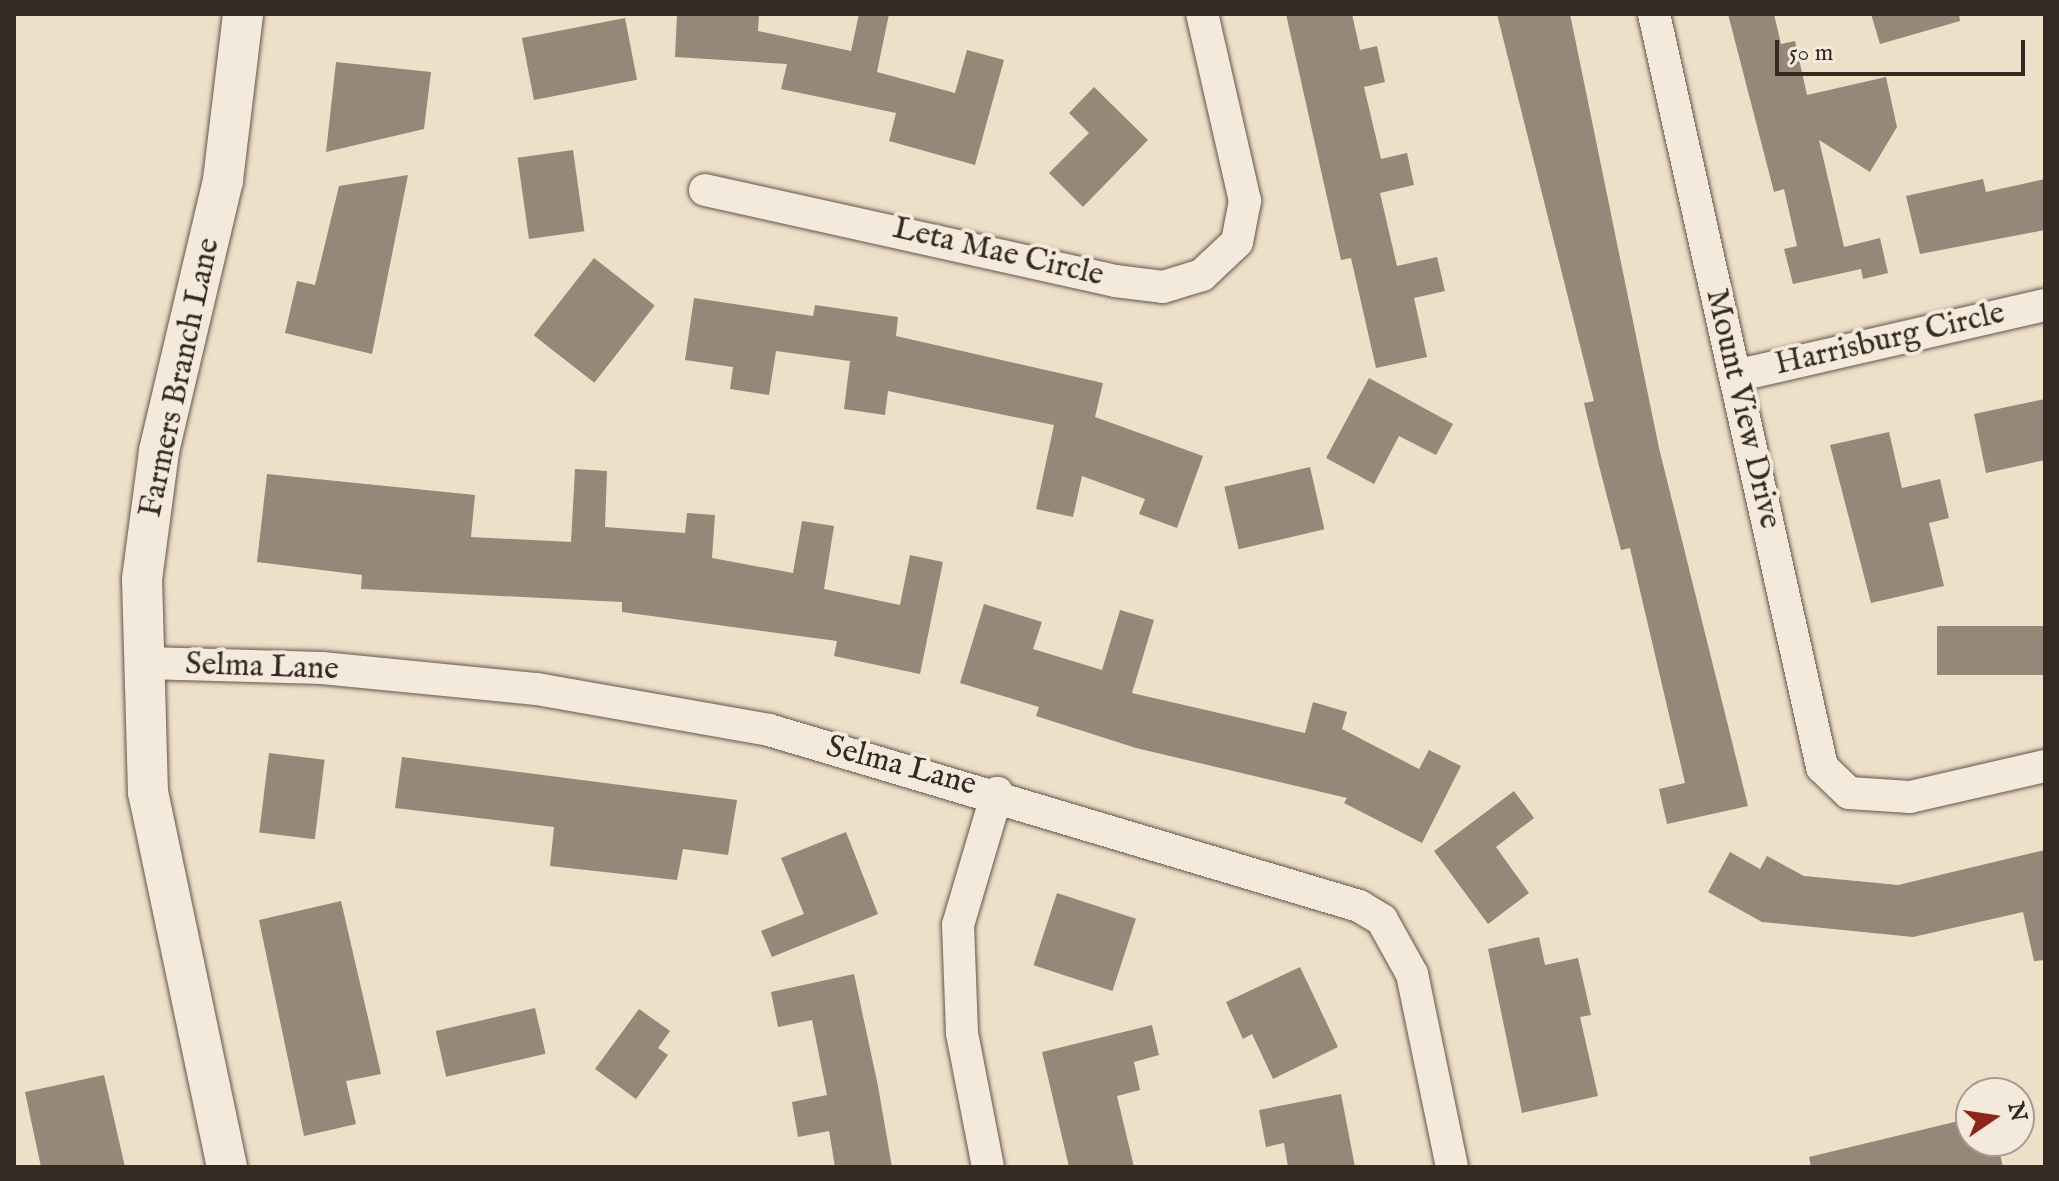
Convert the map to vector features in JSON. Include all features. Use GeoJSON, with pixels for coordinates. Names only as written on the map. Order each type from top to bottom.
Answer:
{"type":"FeatureCollection","features":[{"type":"Feature","properties":{"kind":"street","name":"Farmers Branch Lane"},"geometry":{"type":"LineString","coordinates":[[227,1167],[148,793],[142,579],[159,451],[223,180],[243,14]]}},
{"type":"Feature","properties":{"kind":"street","name":"Leta Mae Circle"},"geometry":{"type":"LineString","coordinates":[[705,190],[1163,287],[1202,275],[1237,242],[1245,201],[1202,14]]}},
{"type":"Feature","properties":{"kind":"street","name":"Mount View Drive"},"geometry":{"type":"LineString","coordinates":[[1654,14],[1822,767],[1849,793],[1910,797],[2045,766]]}},
{"type":"Feature","properties":{"kind":"street","name":"Harrisburg Circle"},"geometry":{"type":"LineString","coordinates":[[1735,376],[2045,305]]}},
{"type":"Feature","properties":{"kind":"street","name":"Selma Lane"},"geometry":{"type":"LineString","coordinates":[[146,663],[322,668],[537,689],[769,730],[997,793],[1359,906],[1382,920],[1412,974],[1452,1167]]}},
{"type":"Feature","properties":{"kind":"street"},"geometry":{"type":"LineString","coordinates":[[988,1167],[962,1033],[958,925],[997,793]]}},
{"type":"Feature","properties":{"kind":"building"},"geometry":{"type":"Polygon","coordinates":[[[677,14],[759,14],[758,31],[851,51],[859,14],[889,14],[877,72],[955,93],[967,50],[1004,60],[975,165],[889,141],[896,113],[781,89],[787,64],[675,57],[677,14]]]}},
{"type":"Feature","properties":{"kind":"building"},"geometry":{"type":"Polygon","coordinates":[[[1286,14],[1352,14],[1360,50],[1377,46],[1385,82],[1364,87],[1381,159],[1407,153],[1414,185],[1380,193],[1397,266],[1437,257],[1445,291],[1414,298],[1427,357],[1376,368],[1351,258],[1341,260],[1286,14]]]}},
{"type":"Feature","properties":{"kind":"building"},"geometry":{"type":"Polygon","coordinates":[[[1497,14],[1570,14],[1659,448],[1748,806],[1667,824],[1659,789],[1685,783],[1630,548],[1621,550],[1598,462],[1584,403],[1594,401],[1497,14]]]}},
{"type":"Feature","properties":{"kind":"building"},"geometry":{"type":"Polygon","coordinates":[[[1728,14],[1774,14],[1781,44],[1795,41],[1807,95],[1886,77],[1897,127],[1870,172],[1819,140],[1844,247],[1880,238],[1888,273],[1863,279],[1861,269],[1793,284],[1784,249],[1797,246],[1784,189],[1774,192],[1728,14]]]}},
{"type":"Feature","properties":{"kind":"building"},"geometry":{"type":"Polygon","coordinates":[[[1871,14],[1959,14],[1960,21],[1880,44],[1871,14]]]}},
{"type":"Feature","properties":{"kind":"building"},"geometry":{"type":"Polygon","coordinates":[[[625,18],[637,80],[534,100],[522,38],[625,18]]]}},
{"type":"Feature","properties":{"kind":"building"},"geometry":{"type":"Polygon","coordinates":[[[336,62],[431,72],[424,129],[326,152],[336,62]]]}},
{"type":"Feature","properties":{"kind":"building"},"geometry":{"type":"Polygon","coordinates":[[[1094,87],[1148,140],[1083,207],[1049,173],[1089,133],[1069,113],[1094,87]]]}},
{"type":"Feature","properties":{"kind":"building"},"geometry":{"type":"Polygon","coordinates":[[[573,150],[584,231],[529,239],[518,158],[573,150]]]}},
{"type":"Feature","properties":{"kind":"building"},"geometry":{"type":"Polygon","coordinates":[[[408,175],[372,354],[285,333],[297,281],[315,285],[339,186],[408,175]]]}},
{"type":"Feature","properties":{"kind":"building"},"geometry":{"type":"Polygon","coordinates":[[[1983,179],[1986,192],[2045,179],[2045,230],[1920,254],[1906,196],[1983,179]]]}},
{"type":"Feature","properties":{"kind":"building"},"geometry":{"type":"Polygon","coordinates":[[[594,258],[655,305],[594,383],[534,335],[594,258]]]}},
{"type":"Feature","properties":{"kind":"building"},"geometry":{"type":"Polygon","coordinates":[[[694,298],[813,316],[815,305],[898,317],[896,336],[1103,383],[1095,417],[1203,456],[1177,528],[1139,514],[1145,499],[1082,476],[1073,517],[1036,509],[1054,425],[888,391],[885,415],[844,409],[850,361],[776,351],[769,395],[730,389],[733,367],[685,360],[694,298]]]}},
{"type":"Feature","properties":{"kind":"building"},"geometry":{"type":"Polygon","coordinates":[[[1369,378],[1453,424],[1436,455],[1399,436],[1374,484],[1326,458],[1369,378]]]}},
{"type":"Feature","properties":{"kind":"building"},"geometry":{"type":"Polygon","coordinates":[[[2045,399],[2045,460],[1986,473],[1974,414],[2045,399]]]}},
{"type":"Feature","properties":{"kind":"building"},"geometry":{"type":"Polygon","coordinates":[[[1889,432],[1902,488],[1940,479],[1949,518],[1929,523],[1944,586],[1871,603],[1830,445],[1889,432]]]}},
{"type":"Feature","properties":{"kind":"building"},"geometry":{"type":"Polygon","coordinates":[[[1310,467],[1324,529],[1239,549],[1224,487],[1310,467]]]}},
{"type":"Feature","properties":{"kind":"building"},"geometry":{"type":"Polygon","coordinates":[[[575,469],[607,471],[605,527],[685,533],[687,513],[715,515],[712,558],[793,573],[802,521],[834,526],[824,589],[900,605],[910,555],[943,562],[920,674],[834,656],[837,641],[622,612],[622,602],[361,589],[362,575],[257,562],[267,474],[475,495],[471,537],[571,542],[575,469]]]}},
{"type":"Feature","properties":{"kind":"building"},"geometry":{"type":"Polygon","coordinates":[[[984,604],[1042,622],[1033,649],[1102,670],[1120,610],[1154,620],[1132,693],[1305,733],[1313,702],[1347,712],[1342,729],[1419,769],[1429,750],[1461,766],[1422,843],[1344,803],[1347,798],[1136,748],[1036,716],[1039,707],[960,683],[984,604]]]}},
{"type":"Feature","properties":{"kind":"building"},"geometry":{"type":"Polygon","coordinates":[[[1937,626],[2045,626],[2045,675],[1937,675],[1937,626]]]}},
{"type":"Feature","properties":{"kind":"building"},"geometry":{"type":"Polygon","coordinates":[[[269,753],[325,760],[315,839],[259,832],[269,753]]]}},
{"type":"Feature","properties":{"kind":"building"},"geometry":{"type":"Polygon","coordinates":[[[402,757],[737,800],[728,855],[683,849],[677,880],[550,866],[554,827],[395,808],[402,757]]]}},
{"type":"Feature","properties":{"kind":"building"},"geometry":{"type":"Polygon","coordinates":[[[1514,791],[1534,818],[1496,847],[1529,893],[1488,924],[1434,851],[1514,791]]]}},
{"type":"Feature","properties":{"kind":"building"},"geometry":{"type":"Polygon","coordinates":[[[846,832],[878,914],[772,957],[761,931],[804,914],[781,858],[846,832]]]}},
{"type":"Feature","properties":{"kind":"building"},"geometry":{"type":"Polygon","coordinates":[[[2045,850],[2045,960],[2034,961],[2023,912],[1913,937],[1762,922],[1708,892],[1730,852],[1760,869],[1767,856],[1804,876],[1898,885],[2045,850]]]}},
{"type":"Feature","properties":{"kind":"building"},"geometry":{"type":"Polygon","coordinates":[[[1057,893],[1136,919],[1112,991],[1034,965],[1057,893]]]}},
{"type":"Feature","properties":{"kind":"building"},"geometry":{"type":"Polygon","coordinates":[[[341,901],[381,1074],[346,1081],[356,1124],[304,1136],[259,920],[341,901]]]}},
{"type":"Feature","properties":{"kind":"building"},"geometry":{"type":"Polygon","coordinates":[[[1539,937],[1545,965],[1578,958],[1591,1015],[1580,1017],[1598,1096],[1522,1113],[1488,949],[1539,937]]]}},
{"type":"Feature","properties":{"kind":"building"},"geometry":{"type":"Polygon","coordinates":[[[1300,967],[1338,1047],[1273,1079],[1252,1034],[1243,1039],[1226,1002],[1300,967]]]}},
{"type":"Feature","properties":{"kind":"building"},"geometry":{"type":"Polygon","coordinates":[[[854,974],[892,1167],[835,1167],[829,1131],[798,1137],[792,1102],[827,1095],[812,1020],[778,1027],[771,992],[854,974]]]}},
{"type":"Feature","properties":{"kind":"building"},"geometry":{"type":"Polygon","coordinates":[[[535,1008],[546,1054],[446,1077],[436,1031],[535,1008]]]}},
{"type":"Feature","properties":{"kind":"building"},"geometry":{"type":"Polygon","coordinates":[[[639,1009],[670,1031],[658,1048],[668,1055],[636,1099],[595,1069],[639,1009]]]}},
{"type":"Feature","properties":{"kind":"building"},"geometry":{"type":"Polygon","coordinates":[[[1152,1025],[1159,1055],[1134,1062],[1140,1090],[1117,1096],[1134,1167],[1069,1167],[1042,1052],[1152,1025]]]}},
{"type":"Feature","properties":{"kind":"building"},"geometry":{"type":"Polygon","coordinates":[[[104,1075],[125,1167],[41,1167],[25,1092],[104,1075]]]}},
{"type":"Feature","properties":{"kind":"building"},"geometry":{"type":"Polygon","coordinates":[[[1341,1094],[1355,1167],[1288,1167],[1284,1143],[1266,1147],[1259,1110],[1341,1094]]]}},
{"type":"Feature","properties":{"kind":"building"},"geometry":{"type":"Polygon","coordinates":[[[1955,1122],[1955,1157],[2001,1157],[2003,1167],[1811,1167],[1809,1157],[1955,1122]]]}}]}
